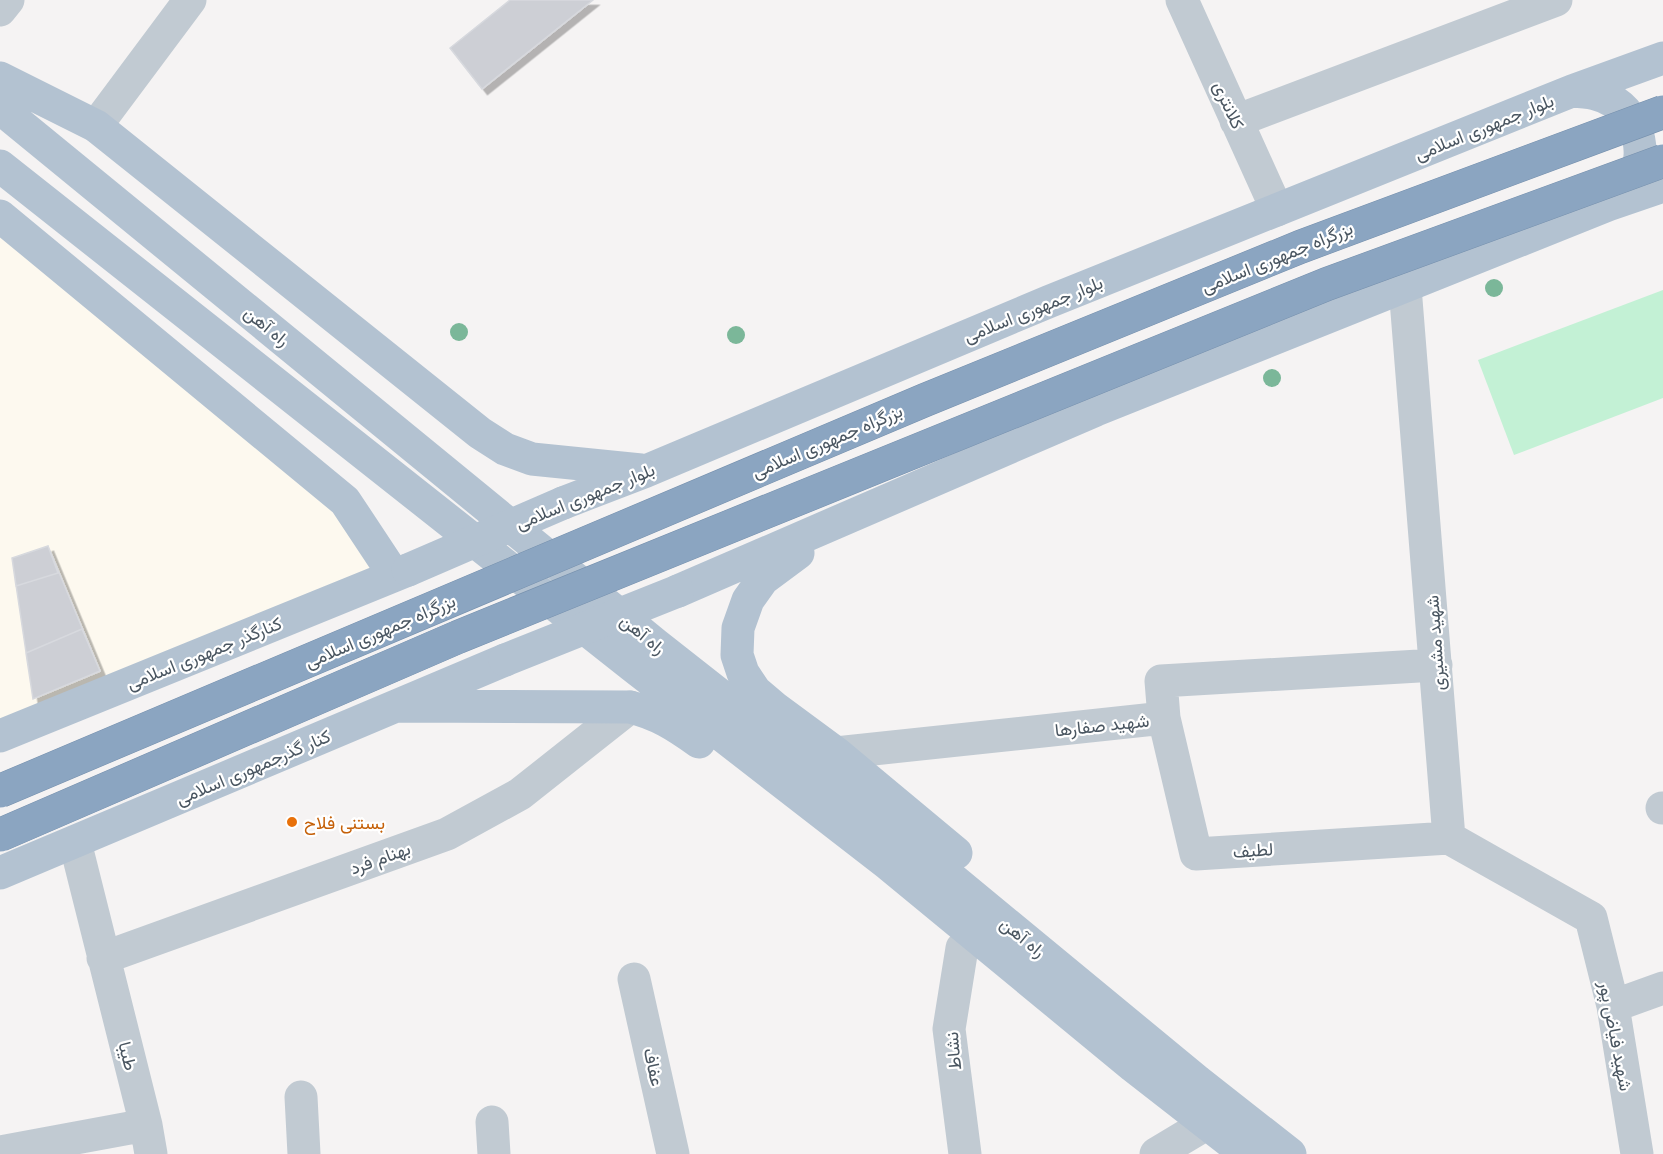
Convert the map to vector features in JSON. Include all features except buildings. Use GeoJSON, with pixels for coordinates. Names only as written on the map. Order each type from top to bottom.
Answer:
{"type":"FeatureCollection","features":[{"type":"Feature","properties":{"kind":"highway","name":"بزرگراه جمهوری اسلامی"},"geometry":{"type":"LineString","coordinates":[[0,791],[925,400],[1300,247],[1663,112]]}},
{"type":"Feature","properties":{"kind":"highway","name":"بزرگراه جمهوری اسلامی"},"geometry":{"type":"LineString","coordinates":[[0,835],[458,637],[1305,293],[1663,161]]}},
{"type":"Feature","properties":{"kind":"main road","name":"بلوار جمهوری اسلامی"},"geometry":{"type":"LineString","coordinates":[[401,573],[563,503],[646,471],[1048,302],[1572,91],[1663,58]]}},
{"type":"Feature","properties":{"kind":"main road"},"geometry":{"type":"LineString","coordinates":[[0,78],[96,126],[489,438],[532,459],[646,471]]}},
{"type":"Feature","properties":{"kind":"main road"},"geometry":{"type":"LineString","coordinates":[[1572,91],[1596,92],[1617,104],[1633,122],[1640,144],[1638,168],[1627,190],[1608,205]]}},
{"type":"Feature","properties":{"kind":"main road","name":"راه آهن"},"geometry":{"type":"LineString","coordinates":[[0,108],[655,644],[919,852],[1197,1081],[1290,1154]]}},
{"type":"Feature","properties":{"kind":"main road","name":"راه آهن"},"geometry":{"type":"LineString","coordinates":[[0,166],[634,667],[888,864],[1133,1066],[1246,1154]]}},
{"type":"Feature","properties":{"kind":"main road"},"geometry":{"type":"LineString","coordinates":[[1197,1081],[1062,941],[836,753],[755,691],[743,673],[737,655],[738,628],[748,600],[763,579],[795,555],[879,503],[1096,410],[1608,205],[1663,186]]}},
{"type":"Feature","properties":{"kind":"main road"},"geometry":{"type":"LineString","coordinates":[[0,216],[345,501],[401,573]]}},
{"type":"Feature","properties":{"kind":"main road","name":"کنار گذرجمهوری اسلامی"},"geometry":{"type":"LineString","coordinates":[[0,873],[505,660],[678,591],[879,503]]}},
{"type":"Feature","properties":{"kind":"main road","name":"کنارگذر جمهوری اسلامی"},"geometry":{"type":"LineString","coordinates":[[0,736],[401,573]]}},
{"type":"Feature","properties":{"kind":"main road"},"geometry":{"type":"LineString","coordinates":[[398,706],[630,707],[651,712],[713,752],[1027,999],[1133,1066]]}},
{"type":"Feature","properties":{"kind":"street"},"geometry":{"type":"LineString","coordinates":[[0,10],[8,0]]}},
{"type":"Feature","properties":{"kind":"street"},"geometry":{"type":"LineString","coordinates":[[96,126],[190,0]]}},
{"type":"Feature","properties":{"kind":"street","name":"کلانتری"},"geometry":{"type":"LineString","coordinates":[[1182,0],[1276,210]]}},
{"type":"Feature","properties":{"kind":"street"},"geometry":{"type":"LineString","coordinates":[[1236,121],[1556,0]]}},
{"type":"Feature","properties":{"kind":"street","name":"شهید مشیری"},"geometry":{"type":"LineString","coordinates":[[1405,287],[1437,665],[1449,838]]}},
{"type":"Feature","properties":{"kind":"street","name":"شهید صفارها"},"geometry":{"type":"LineString","coordinates":[[836,753],[1164,718],[1161,681],[1437,665]]}},
{"type":"Feature","properties":{"kind":"street","name":"بهنام فرد"},"geometry":{"type":"LineString","coordinates":[[104,958],[447,834],[520,794],[630,707]]}},
{"type":"Feature","properties":{"kind":"street","name":"لطیف"},"geometry":{"type":"LineString","coordinates":[[1164,718],[1196,854],[1449,838]]}},
{"type":"Feature","properties":{"kind":"street","name":"شهید فیاض پور"},"geometry":{"type":"LineString","coordinates":[[1449,838],[1591,918],[1613,1006],[1637,1154]]}},
{"type":"Feature","properties":{"kind":"street","name":"طیبا"},"geometry":{"type":"LineString","coordinates":[[75,842],[148,1139]]}},
{"type":"Feature","properties":{"kind":"street","name":"نشاط"},"geometry":{"type":"LineString","coordinates":[[962,948],[950,1029],[965,1154]]}},
{"type":"Feature","properties":{"kind":"street","name":"عفاف"},"geometry":{"type":"LineString","coordinates":[[634,979],[673,1154]]}},
{"type":"Feature","properties":{"kind":"street"},"geometry":{"type":"LineString","coordinates":[[1613,1006],[1663,988]]}},
{"type":"Feature","properties":{"kind":"street"},"geometry":{"type":"LineString","coordinates":[[301,1097],[304,1154]]}},
{"type":"Feature","properties":{"kind":"street"},"geometry":{"type":"LineString","coordinates":[[492,1122],[494,1154]]}},
{"type":"Feature","properties":{"kind":"street"},"geometry":{"type":"LineString","coordinates":[[1156,1154],[1206,1124]]}},
{"type":"Feature","properties":{"kind":"street"},"geometry":{"type":"LineString","coordinates":[[0,1152],[148,1139]]}},
{"type":"Feature","properties":{"kind":"shaded area"},"geometry":{"type":"Polygon","coordinates":[[[0,216],[345,501],[394,575],[0,736],[0,216]]]}},
{"type":"Feature","properties":{"kind":"green space"},"geometry":{"type":"Polygon","coordinates":[[[1663,290],[1663,398],[1514,455],[1478,360],[1663,290]]]}},
{"type":"Feature","properties":{"kind":"place","name":"بستنی فلاح"},"geometry":{"type":"Point","coordinates":[292,822]}}]}
